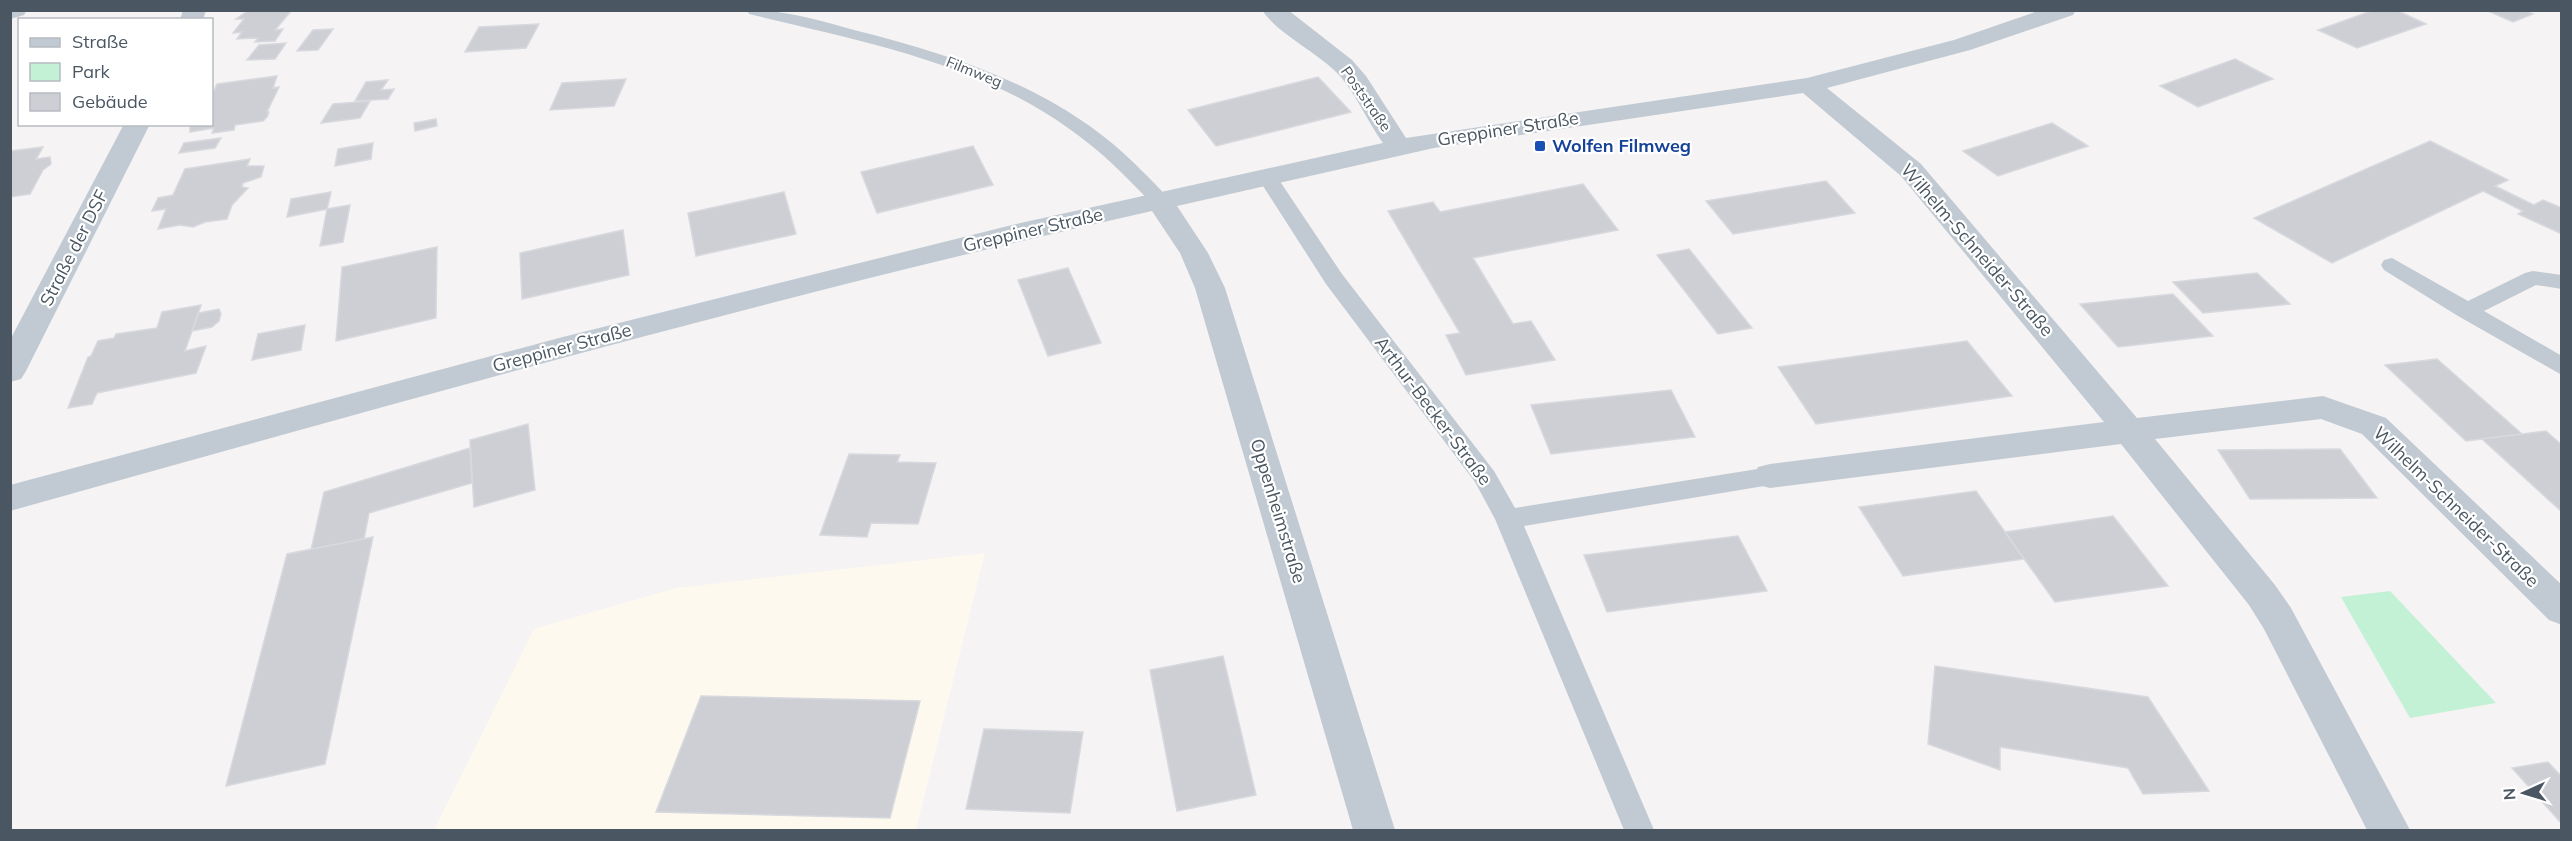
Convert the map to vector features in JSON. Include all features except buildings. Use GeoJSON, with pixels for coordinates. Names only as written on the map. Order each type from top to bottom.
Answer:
{"type":"FeatureCollection","features":[{"type":"Feature","properties":{"kind":"street"},"geometry":{"type":"LineString","coordinates":[[10,12],[16,10]]}},
{"type":"Feature","properties":{"kind":"street","name":"Poststraße"},"geometry":{"type":"LineString","coordinates":[[1273,10],[1343,64],[1357,81],[1377,117],[1399,147]]}},
{"type":"Feature","properties":{"kind":"street","name":"Greppiner Straße"},"geometry":{"type":"LineString","coordinates":[[10,498],[571,345],[1012,234],[1266,175],[1399,147],[1531,124],[1808,86],[1962,45],[2065,10]]}},
{"type":"Feature","properties":{"kind":"street","name":"Wilhelm-Schneider-Straße"},"geometry":{"type":"LineString","coordinates":[[1808,86],[1911,170],[2129,432],[2267,603],[2389,830]]}},
{"type":"Feature","properties":{"kind":"street","name":"Straße der DSF"},"geometry":{"type":"LineString","coordinates":[[10,371],[136,126]]}},
{"type":"Feature","properties":{"kind":"street","name":"Oppenheimstraße"},"geometry":{"type":"LineString","coordinates":[[1160,200],[1190,246],[1210,288],[1374,831]]}},
{"type":"Feature","properties":{"kind":"street","name":"Wilhelm-Schneider-Straße"},"geometry":{"type":"LineString","coordinates":[[1770,476],[2323,407],[2374,426],[2562,610]]}},
{"type":"Feature","properties":{"kind":"lane","name":"Filmweg"},"geometry":{"type":"LineString","coordinates":[[755,10],[918,51],[985,74],[1048,107],[1106,144],[1139,175],[1160,200]]}},
{"type":"Feature","properties":{"kind":"lane","name":"Arthur-Becker-Straße"},"geometry":{"type":"LineString","coordinates":[[1266,175],[1334,279],[1485,477],[1508,519],[1639,831]]}},
{"type":"Feature","properties":{"kind":"lane"},"geometry":{"type":"LineString","coordinates":[[2392,265],[2466,310],[2557,358]]}},
{"type":"Feature","properties":{"kind":"lane"},"geometry":{"type":"LineString","coordinates":[[2466,310],[2533,278],[2562,282]]}},
{"type":"Feature","properties":{"kind":"lane"},"geometry":{"type":"LineString","coordinates":[[1508,519],[1770,476]]}},
{"type":"Feature","properties":{"kind":"shaded area"},"geometry":{"type":"Polygon","coordinates":[[[985,553],[916,830],[434,830],[534,629],[676,588],[985,553]]]}},
{"type":"Feature","properties":{"kind":"green space"},"geometry":{"type":"Polygon","coordinates":[[[2390,591],[2496,703],[2410,718],[2341,597],[2390,591]]]}},
{"type":"Feature","properties":{"kind":"place","name":"Wolfen Filmweg"},"geometry":{"type":"Point","coordinates":[1540,146]}}]}
